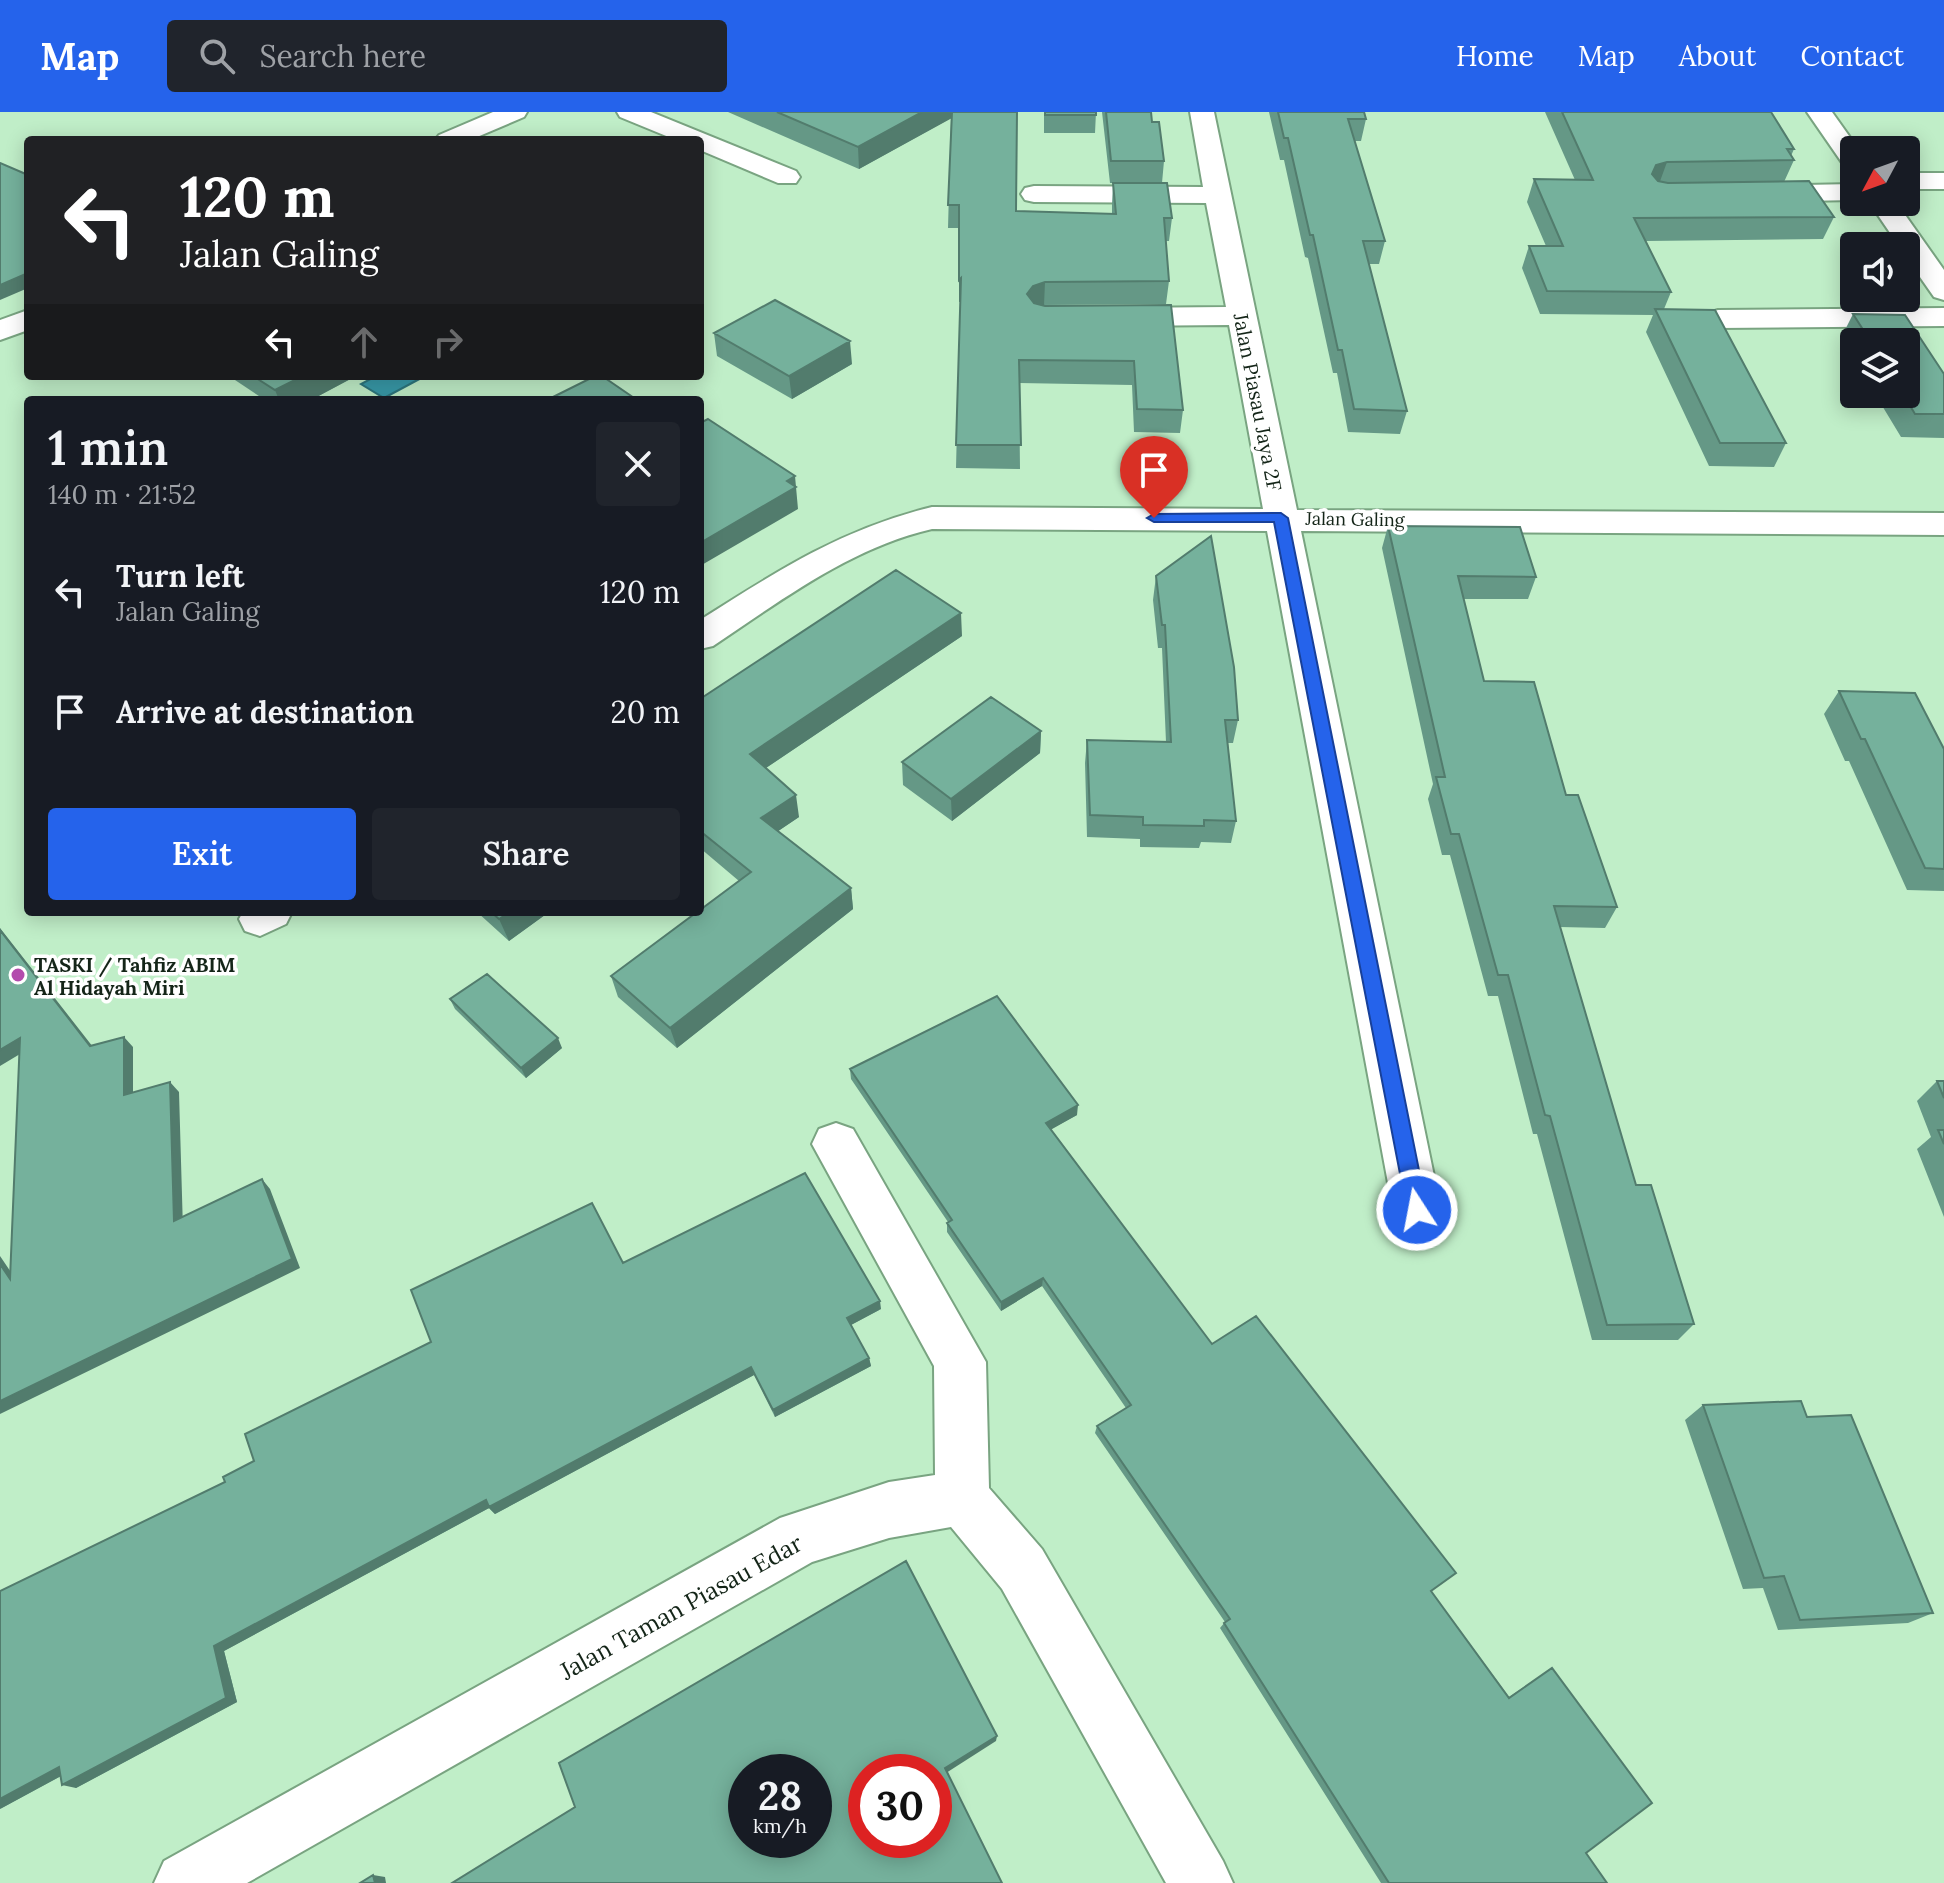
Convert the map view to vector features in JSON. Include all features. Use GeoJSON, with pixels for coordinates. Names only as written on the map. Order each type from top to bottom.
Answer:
{"type":"FeatureCollection","features":[{"type":"Feature","properties":{"kind":"street"},"geometry":{"type":"LineString","coordinates":[[442,112],[481,126]]}},
{"type":"Feature","properties":{"kind":"street"},"geometry":{"type":"LineString","coordinates":[[457,136],[515,112]]}},
{"type":"Feature","properties":{"kind":"street"},"geometry":{"type":"LineString","coordinates":[[629,112],[689,136]]}},
{"type":"Feature","properties":{"kind":"street","name":"Jalan Piasau Jaya 2F"},"geometry":{"type":"LineString","coordinates":[[1202,112],[1417,1210]]}},
{"type":"Feature","properties":{"kind":"street"},"geometry":{"type":"LineString","coordinates":[[1819,112],[1840,141]]}},
{"type":"Feature","properties":{"kind":"street"},"geometry":{"type":"LineString","coordinates":[[704,142],[787,177]]}},
{"type":"Feature","properties":{"kind":"street"},"geometry":{"type":"LineString","coordinates":[[1920,181],[1944,181]]}},
{"type":"Feature","properties":{"kind":"street"},"geometry":{"type":"LineString","coordinates":[[1734,194],[1840,192]]}},
{"type":"Feature","properties":{"kind":"street"},"geometry":{"type":"LineString","coordinates":[[1034,194],[1216,195]]}},
{"type":"Feature","properties":{"kind":"street"},"geometry":{"type":"LineString","coordinates":[[1892,216],[1944,291]]}},
{"type":"Feature","properties":{"kind":"street"},"geometry":{"type":"LineString","coordinates":[[1090,317],[1241,316]]}},
{"type":"Feature","properties":{"kind":"street"},"geometry":{"type":"LineString","coordinates":[[1718,319],[1944,317]]}},
{"type":"Feature","properties":{"kind":"street"},"geometry":{"type":"LineString","coordinates":[[0,331],[24,321]]}},
{"type":"Feature","properties":{"kind":"street","name":"Jalan Galing"},"geometry":{"type":"LineString","coordinates":[[704,635],[850,546],[900,524],[932,518],[1944,524]]}},
{"type":"Feature","properties":{"kind":"street"},"geometry":{"type":"LineString","coordinates":[[836,1144],[960,1362],[962,1498],[1022,1569],[1201,1883]]}},
{"type":"Feature","properties":{"kind":"street","name":"Jalan Taman Piasau Edar"},"geometry":{"type":"LineString","coordinates":[[186,1883],[800,1538],[889,1510],[962,1498]]}},
{"type":"Feature","properties":{"kind":"water"},"geometry":{"type":"Polygon","coordinates":[[[368,380],[418,380],[388,396],[381,396],[361,384],[368,380]]]}},
{"type":"Feature","properties":{"kind":"building"},"geometry":{"type":"Polygon","coordinates":[[[777,112],[922,112],[858,147],[777,112]]]}},
{"type":"Feature","properties":{"kind":"building"},"geometry":{"type":"Polygon","coordinates":[[[952,112],[1017,112],[1016,211],[1116,214],[1113,183],[1167,183],[1172,218],[1164,218],[1169,281],[1045,282],[1033,286],[1027,294],[1034,303],[1045,306],[1171,305],[1183,410],[1137,409],[1134,361],[1019,360],[1021,445],[956,445],[961,278],[959,280],[959,205],[948,205],[952,112]]]}},
{"type":"Feature","properties":{"kind":"building"},"geometry":{"type":"Polygon","coordinates":[[[1045,112],[1096,112],[1096,115],[1045,115],[1045,112]]]}},
{"type":"Feature","properties":{"kind":"building"},"geometry":{"type":"Polygon","coordinates":[[[1106,112],[1151,112],[1152,122],[1159,122],[1164,161],[1111,161],[1106,112]]]}},
{"type":"Feature","properties":{"kind":"building"},"geometry":{"type":"Polygon","coordinates":[[[1278,112],[1364,112],[1366,119],[1348,119],[1385,241],[1363,241],[1407,411],[1354,409],[1313,235],[1310,235],[1288,138],[1284,138],[1278,112]]]}},
{"type":"Feature","properties":{"kind":"building"},"geometry":{"type":"Polygon","coordinates":[[[1562,112],[1771,112],[1794,149],[1787,149],[1794,160],[1667,162],[1656,165],[1652,174],[1658,181],[1668,183],[1809,181],[1834,217],[1634,218],[1671,292],[1547,291],[1529,246],[1563,246],[1534,179],[1593,180],[1562,112]]]}},
{"type":"Feature","properties":{"kind":"building"},"geometry":{"type":"Polygon","coordinates":[[[0,163],[24,173],[24,275],[0,285],[0,163]]]}},
{"type":"Feature","properties":{"kind":"building"},"geometry":{"type":"Polygon","coordinates":[[[775,300],[850,341],[789,376],[714,333],[775,300]]]}},
{"type":"Feature","properties":{"kind":"building"},"geometry":{"type":"Polygon","coordinates":[[[1655,309],[1715,310],[1786,443],[1720,443],[1655,309]]]}},
{"type":"Feature","properties":{"kind":"building"},"geometry":{"type":"Polygon","coordinates":[[[1853,314],[1905,315],[1914,328],[1862,328],[1853,314]]]}},
{"type":"Feature","properties":{"kind":"building"},"geometry":{"type":"Polygon","coordinates":[[[1920,338],[1944,374],[1944,414],[1915,414],[1911,408],[1920,408],[1920,338]]]}},
{"type":"Feature","properties":{"kind":"building"},"geometry":{"type":"Polygon","coordinates":[[[259,380],[295,380],[275,390],[259,380]]]}},
{"type":"Feature","properties":{"kind":"building"},"geometry":{"type":"Polygon","coordinates":[[[587,380],[608,380],[631,396],[555,396],[587,380]]]}},
{"type":"Feature","properties":{"kind":"building"},"geometry":{"type":"Polygon","coordinates":[[[708,419],[795,476],[787,481],[796,487],[704,541],[704,421],[708,419]]]}},
{"type":"Feature","properties":{"kind":"building"},"geometry":{"type":"Polygon","coordinates":[[[1388,526],[1520,527],[1536,577],[1458,576],[1484,681],[1534,682],[1566,795],[1578,795],[1617,907],[1554,906],[1636,1185],[1651,1185],[1694,1324],[1607,1325],[1550,1116],[1545,1115],[1508,975],[1498,975],[1459,834],[1451,834],[1436,777],[1445,777],[1388,526]]]}},
{"type":"Feature","properties":{"kind":"building"},"geometry":{"type":"Polygon","coordinates":[[[1211,536],[1234,667],[1238,720],[1225,720],[1236,821],[1204,820],[1204,826],[1143,825],[1143,817],[1090,815],[1087,740],[1171,742],[1165,625],[1162,625],[1156,576],[1211,536]]]}},
{"type":"Feature","properties":{"kind":"building"},"geometry":{"type":"Polygon","coordinates":[[[896,570],[961,613],[750,754],[796,795],[761,818],[851,888],[670,1028],[611,976],[692,916],[704,916],[704,907],[751,872],[704,834],[704,696],[896,570]]]}},
{"type":"Feature","properties":{"kind":"building"},"geometry":{"type":"Polygon","coordinates":[[[1839,691],[1915,693],[1944,749],[1944,869],[1925,868],[1865,739],[1861,739],[1839,691]]]}},
{"type":"Feature","properties":{"kind":"building"},"geometry":{"type":"Polygon","coordinates":[[[991,697],[1041,731],[951,799],[902,762],[991,697]]]}},
{"type":"Feature","properties":{"kind":"building"},"geometry":{"type":"Polygon","coordinates":[[[0,930],[90,1046],[124,1037],[124,1095],[170,1082],[174,1221],[262,1179],[292,1259],[0,1401],[0,1264],[10,1279],[20,1038],[0,1050],[0,930]]]}},
{"type":"Feature","properties":{"kind":"building"},"geometry":{"type":"Polygon","coordinates":[[[487,974],[558,1038],[521,1068],[450,999],[487,974]]]}},
{"type":"Feature","properties":{"kind":"building"},"geometry":{"type":"Polygon","coordinates":[[[997,996],[1078,1105],[1046,1123],[1212,1344],[1256,1316],[1456,1573],[1431,1591],[1509,1698],[1552,1668],[1652,1803],[1586,1853],[1607,1883],[1389,1883],[1224,1623],[1230,1619],[1097,1426],[1131,1405],[1043,1278],[1001,1302],[947,1223],[952,1220],[850,1069],[997,996]]]}},
{"type":"Feature","properties":{"kind":"building"},"geometry":{"type":"Polygon","coordinates":[[[1937,1081],[1944,1081],[1944,1098],[1937,1081]]]}},
{"type":"Feature","properties":{"kind":"building"},"geometry":{"type":"Polygon","coordinates":[[[1938,1130],[1944,1130],[1944,1144],[1938,1130]]]}},
{"type":"Feature","properties":{"kind":"building"},"geometry":{"type":"Polygon","coordinates":[[[805,1173],[880,1301],[847,1318],[869,1358],[773,1410],[751,1367],[489,1507],[486,1500],[214,1646],[226,1698],[62,1785],[59,1767],[0,1799],[0,1591],[225,1482],[223,1477],[254,1461],[245,1434],[431,1342],[411,1290],[592,1203],[623,1263],[805,1173]]]}},
{"type":"Feature","properties":{"kind":"building"},"geometry":{"type":"Polygon","coordinates":[[[1801,1401],[1807,1417],[1851,1415],[1933,1613],[1800,1620],[1784,1576],[1764,1578],[1703,1405],[1801,1401]]]}},
{"type":"Feature","properties":{"kind":"building"},"geometry":{"type":"Polygon","coordinates":[[[906,1561],[997,1736],[952,1764],[952,1754],[848,1754],[848,1858],[952,1858],[952,1782],[1002,1883],[452,1883],[575,1807],[559,1763],[906,1561]]]}},
{"type":"Feature","properties":{"kind":"building"},"geometry":{"type":"Polygon","coordinates":[[[373,1875],[375,1883],[360,1883],[373,1875]]]}},
{"type":"Feature","properties":{"kind":"place","name":"TASKI / Tahfiz ABIM Al Hidayah Miri"},"geometry":{"type":"Point","coordinates":[18,975]}},
{"type":"Feature","properties":{"kind":"route"},"geometry":{"type":"LineString","coordinates":[[1154,518],[1281,518],[1417,1210]]}}]}
